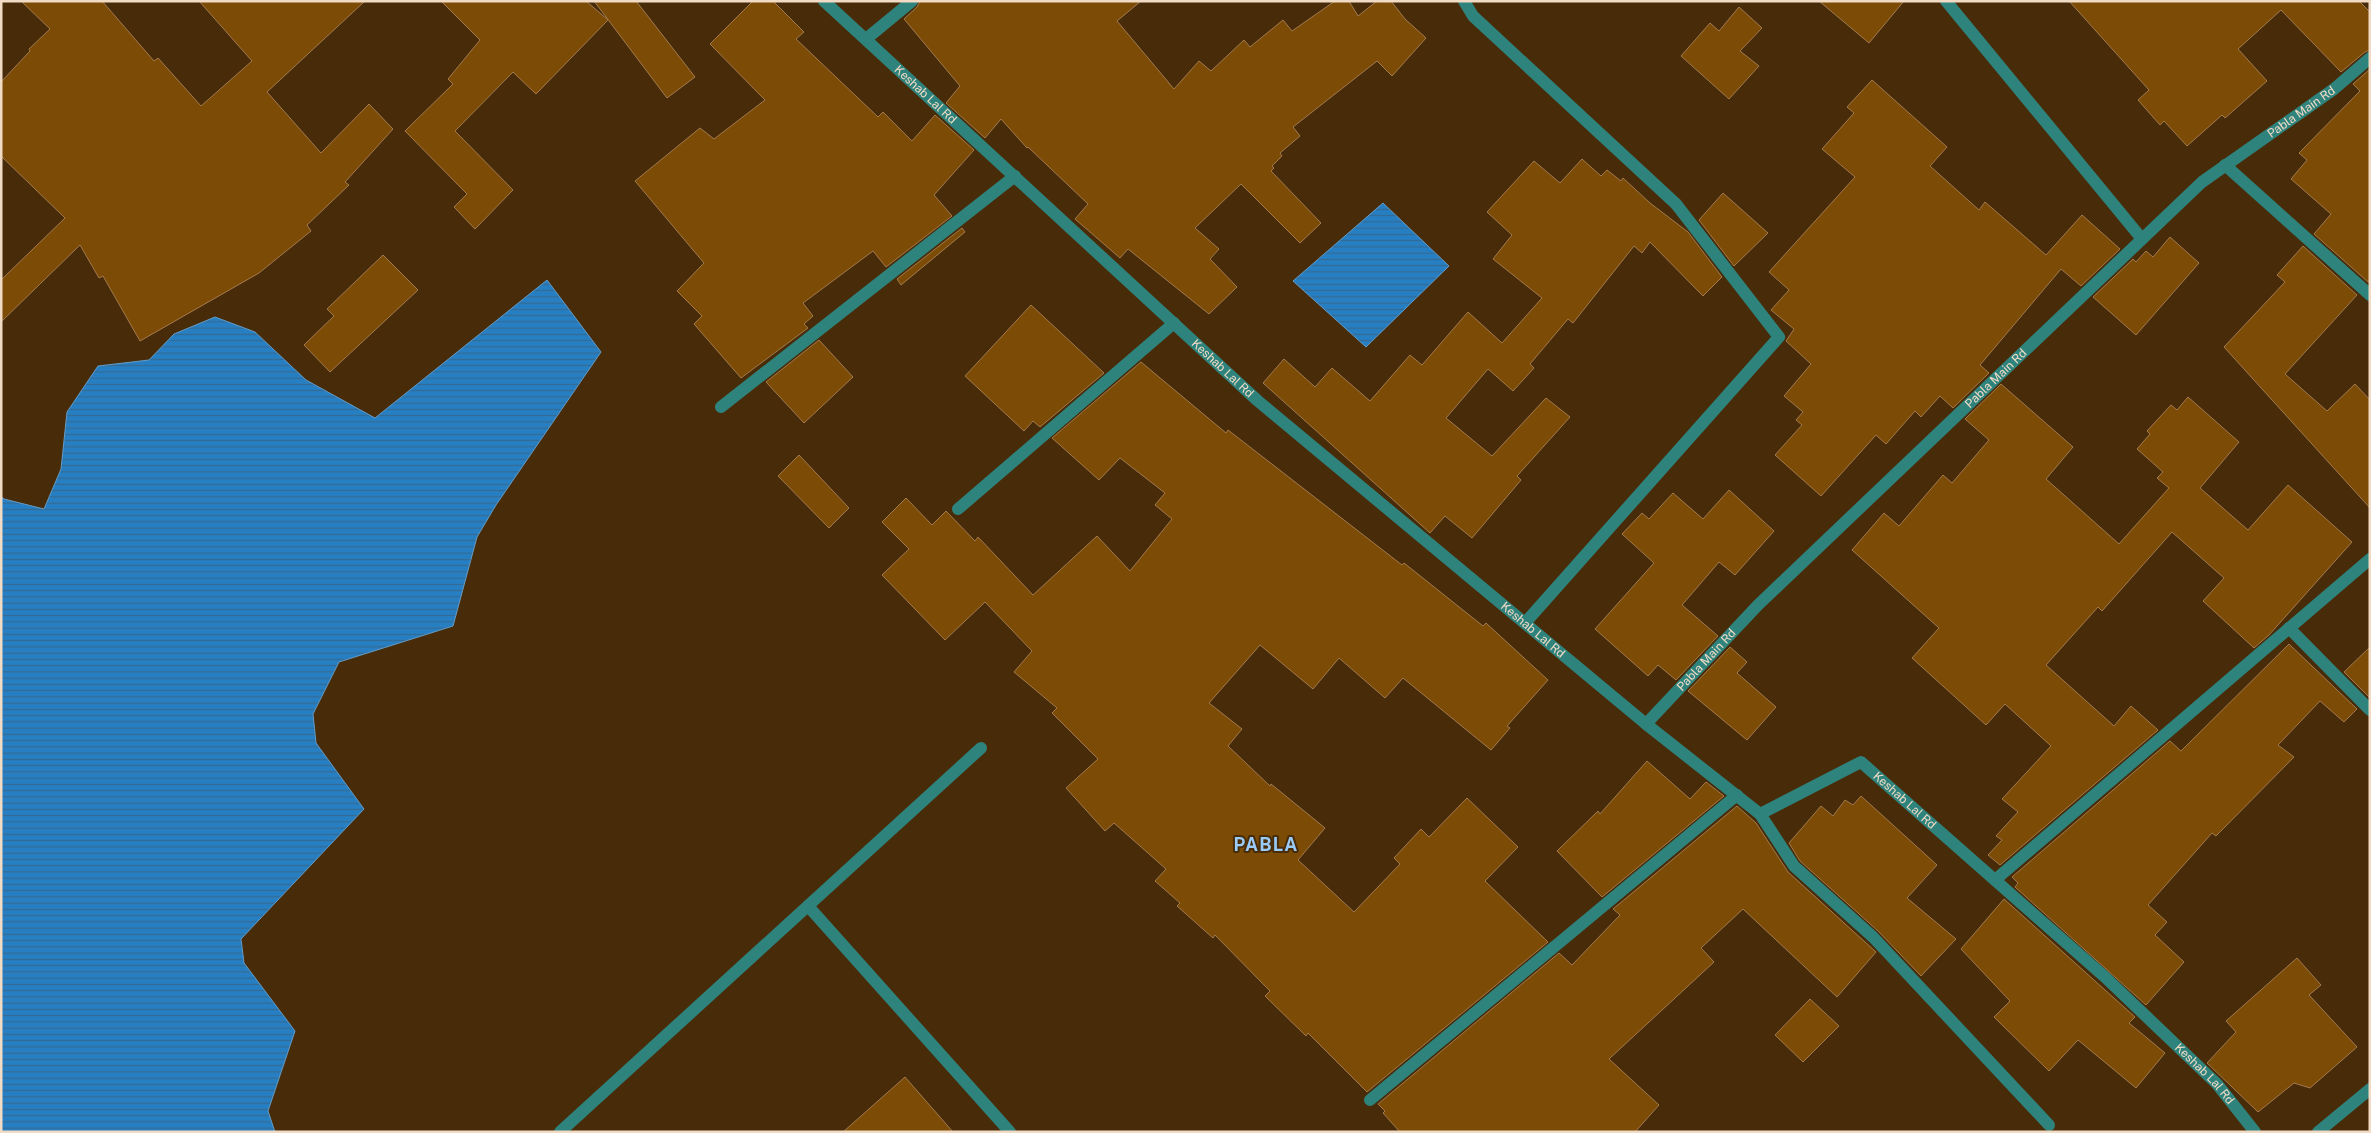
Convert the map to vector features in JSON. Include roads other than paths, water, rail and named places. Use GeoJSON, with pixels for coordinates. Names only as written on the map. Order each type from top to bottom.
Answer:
{"type":"FeatureCollection","features":[{"type":"Feature","properties":{"kind":"street","name":"Keshab Lal Rd"},"geometry":{"type":"LineString","coordinates":[[824,1],[1258,401],[1646,724],[1737,796],[1760,814],[1861,762],[2106,977],[2216,1084],[2255,1132]]}},
{"type":"Feature","properties":{"kind":"street"},"geometry":{"type":"LineString","coordinates":[[866,39],[912,1]]}},
{"type":"Feature","properties":{"kind":"street"},"geometry":{"type":"LineString","coordinates":[[1464,1],[1473,16],[1676,204],[1779,337],[1525,623]]}},
{"type":"Feature","properties":{"kind":"street"},"geometry":{"type":"LineString","coordinates":[[1946,1],[2142,239]]}},
{"type":"Feature","properties":{"kind":"street","name":"Pabla Main Rd"},"geometry":{"type":"LineString","coordinates":[[1646,724],[1758,605],[2202,182],[2334,90],[2370,58]]}},
{"type":"Feature","properties":{"kind":"street"},"geometry":{"type":"LineString","coordinates":[[2225,165],[2370,295]]}},
{"type":"Feature","properties":{"kind":"street"},"geometry":{"type":"LineString","coordinates":[[721,407],[1015,176]]}},
{"type":"Feature","properties":{"kind":"street"},"geometry":{"type":"LineString","coordinates":[[958,509],[1174,323]]}},
{"type":"Feature","properties":{"kind":"street"},"geometry":{"type":"LineString","coordinates":[[1995,880],[2370,559]]}},
{"type":"Feature","properties":{"kind":"street"},"geometry":{"type":"LineString","coordinates":[[2289,628],[2370,710]]}},
{"type":"Feature","properties":{"kind":"street"},"geometry":{"type":"LineString","coordinates":[[560,1132],[981,748]]}},
{"type":"Feature","properties":{"kind":"street"},"geometry":{"type":"LineString","coordinates":[[1370,1100],[1737,796]]}},
{"type":"Feature","properties":{"kind":"street"},"geometry":{"type":"LineString","coordinates":[[1760,814],[1794,866],[1873,937],[2049,1125]]}},
{"type":"Feature","properties":{"kind":"street"},"geometry":{"type":"LineString","coordinates":[[808,906],[1010,1132]]}},
{"type":"Feature","properties":{"kind":"street"},"geometry":{"type":"LineString","coordinates":[[2318,1132],[2370,1089]]}},
{"type":"Feature","properties":{"kind":"water"},"geometry":{"type":"Polygon","coordinates":[[[1383,203],[1449,266],[1366,347],[1293,281],[1383,203]]]}},
{"type":"Feature","properties":{"kind":"water"},"geometry":{"type":"Polygon","coordinates":[[[547,280],[601,352],[496,505],[477,537],[453,626],[339,662],[313,714],[316,743],[364,809],[241,939],[244,963],[295,1031],[268,1111],[275,1132],[1,1132],[1,496],[4,499],[44,509],[61,469],[67,412],[98,366],[149,360],[174,334],[215,317],[255,332],[306,380],[375,418],[547,280]]]}},
{"type":"Feature","properties":{"kind":"district","name":"PABLA"},"geometry":{"type":"Point","coordinates":[1266,845]}}]}
